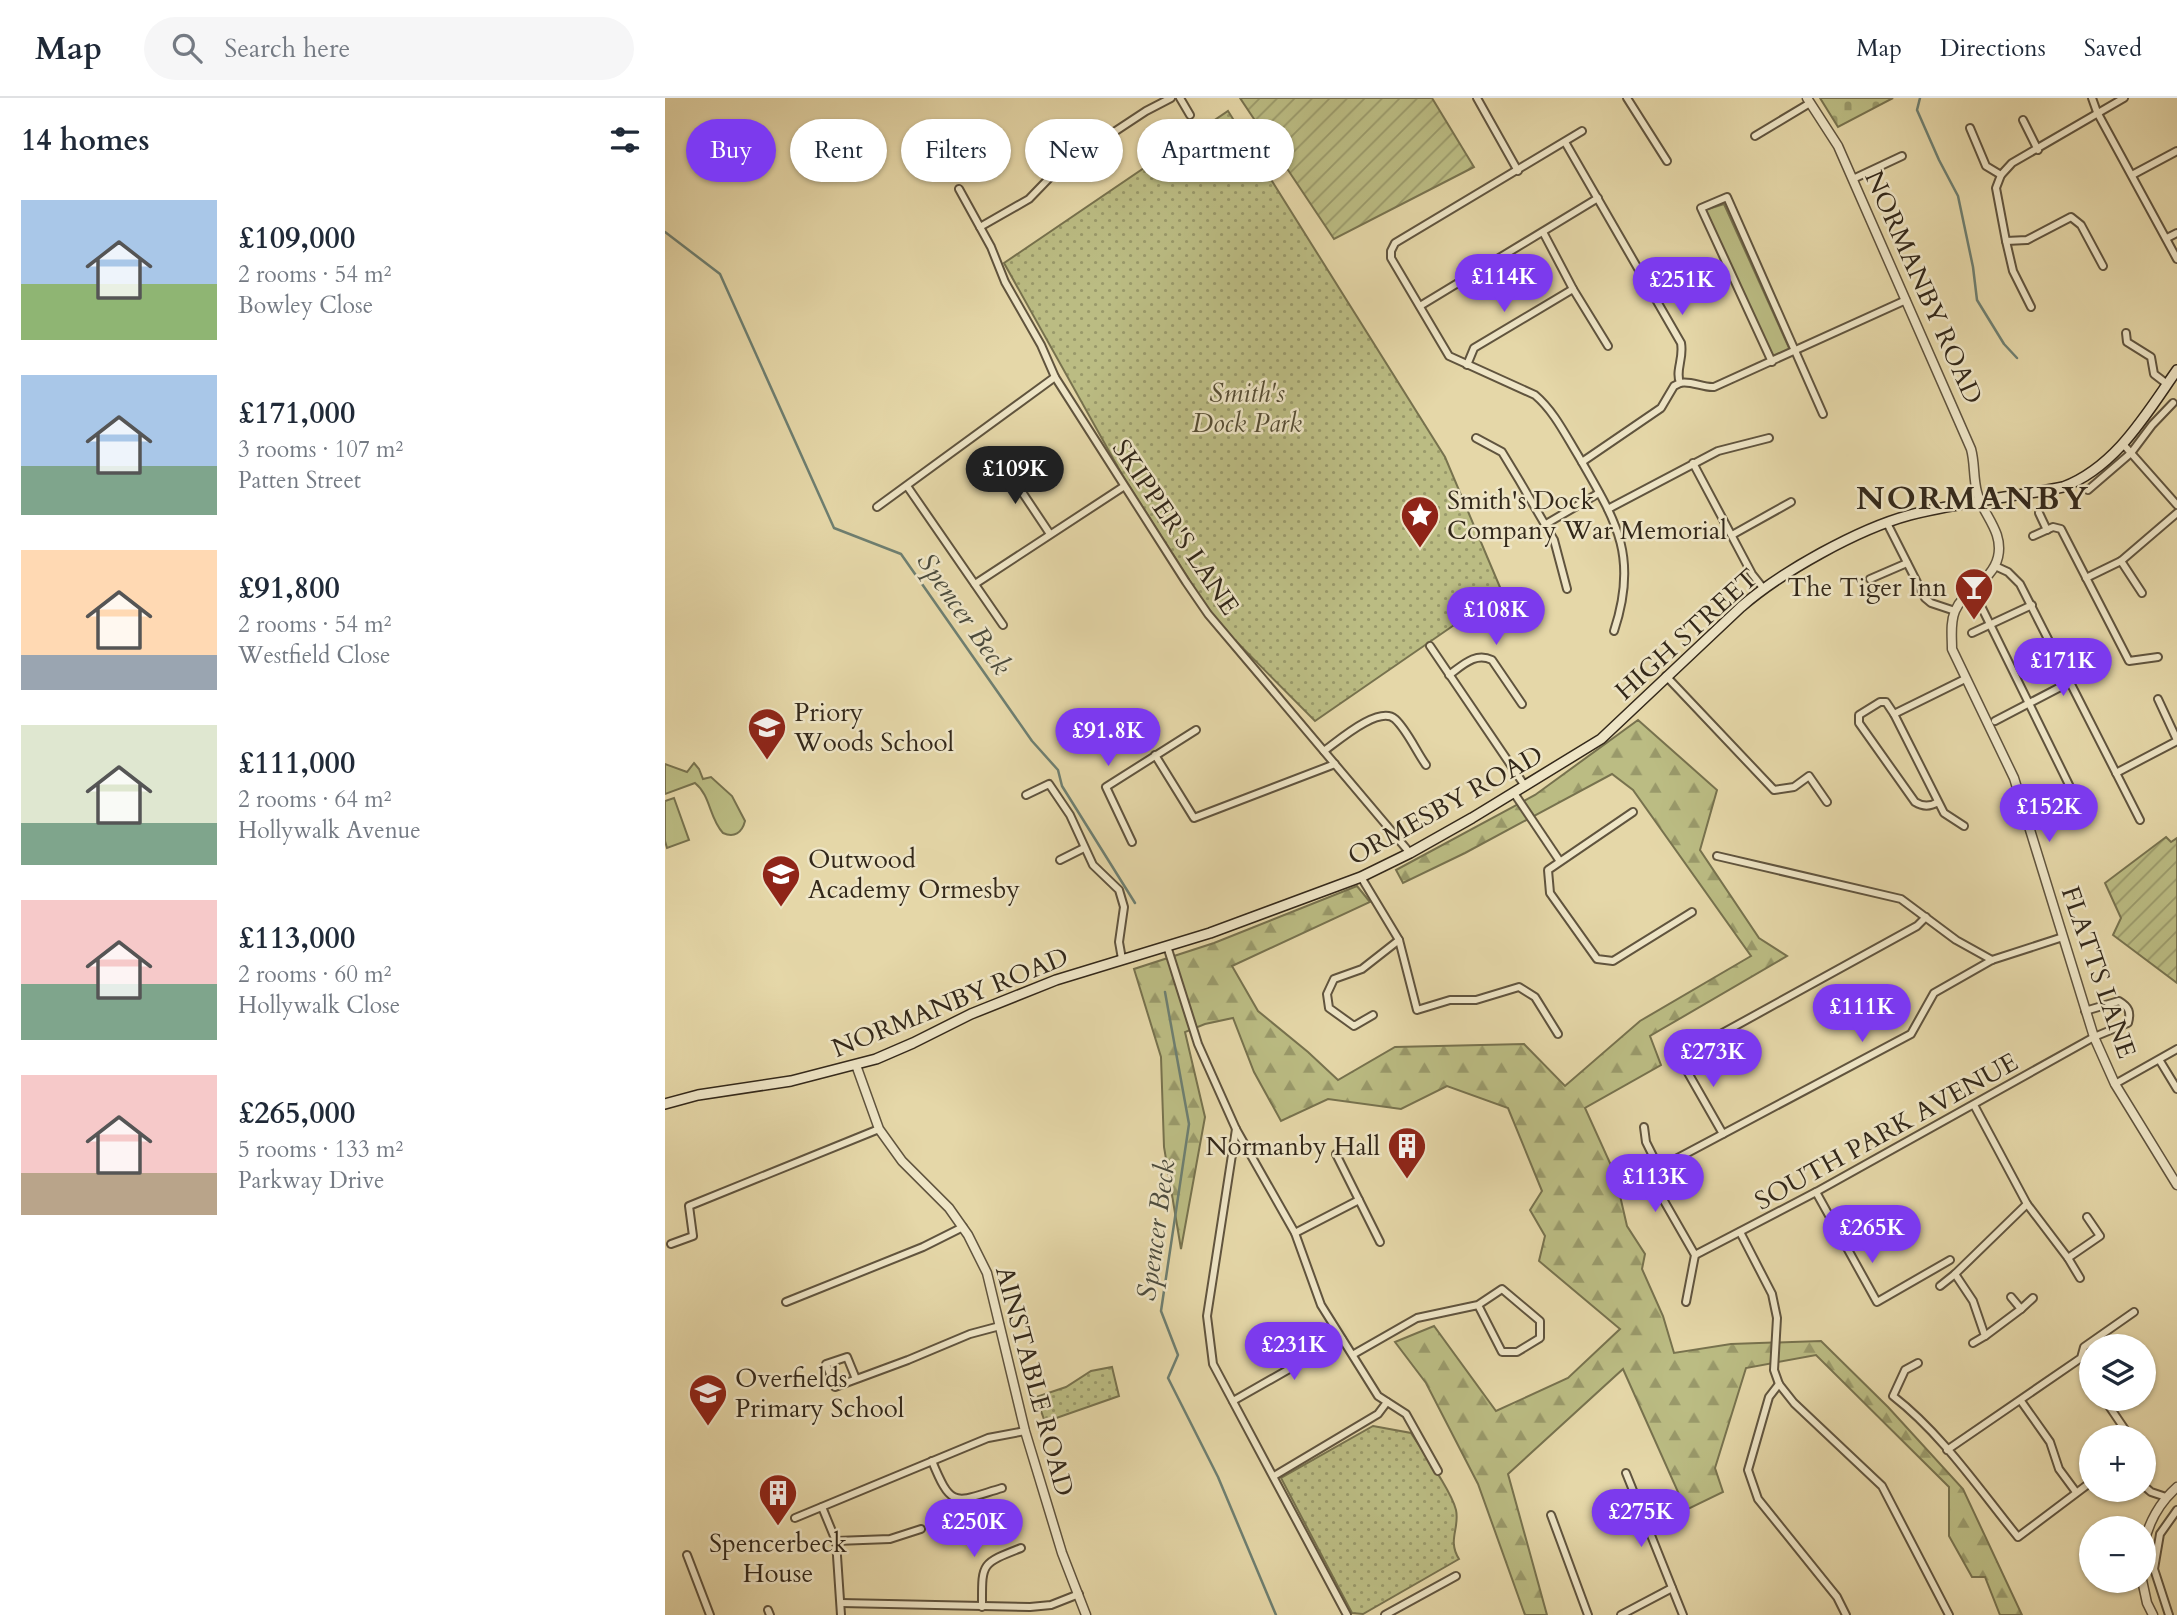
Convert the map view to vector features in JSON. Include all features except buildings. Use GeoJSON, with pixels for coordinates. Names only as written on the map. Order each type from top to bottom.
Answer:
{"type":"FeatureCollection","features":[{"type":"Feature","properties":{"kind":"main road","name":"HIGH STREET"},"geometry":{"type":"LineString","coordinates":[[1617,726],[1665,676],[1763,588],[1800,566],[1887,523],[1927,511],[2063,487],[2082,480],[2102,466],[2123,444],[2177,370]]}},
{"type":"Feature","properties":{"kind":"main road","name":"ORMESBY ROAD"},"geometry":{"type":"LineString","coordinates":[[1167,946],[1210,933],[1361,877],[1410,853],[1525,787],[1582,752],[1617,726]]}},
{"type":"Feature","properties":{"kind":"main road","name":"NORMANBY ROAD"},"geometry":{"type":"LineString","coordinates":[[665,1104],[698,1095],[791,1081],[856,1065],[895,1052],[971,1014],[1056,981],[1167,946]]}},
{"type":"Feature","properties":{"kind":"street"},"geometry":{"type":"LineString","coordinates":[[980,227],[1029,199],[1058,169],[1146,111],[1171,98]]}},
{"type":"Feature","properties":{"kind":"street"},"geometry":{"type":"LineString","coordinates":[[1180,98],[1191,115]]}},
{"type":"Feature","properties":{"kind":"street"},"geometry":{"type":"LineString","coordinates":[[1478,98],[1518,171]]}},
{"type":"Feature","properties":{"kind":"street"},"geometry":{"type":"LineString","coordinates":[[1627,98],[1667,161]]}},
{"type":"Feature","properties":{"kind":"street"},"geometry":{"type":"LineString","coordinates":[[2092,98],[2097,112],[2177,259]]}},
{"type":"Feature","properties":{"kind":"street"},"geometry":{"type":"LineString","coordinates":[[2031,307],[2013,271],[2006,241],[1996,188],[2001,175],[2012,163],[2124,98]]}},
{"type":"Feature","properties":{"kind":"street"},"geometry":{"type":"LineString","coordinates":[[1755,136],[1809,101]]}},
{"type":"Feature","properties":{"kind":"street","name":"NORMANBY ROAD"},"geometry":{"type":"LineString","coordinates":[[1809,101],[1838,146],[1964,431],[1974,460],[1977,492],[1981,502]]}},
{"type":"Feature","properties":{"kind":"street"},"geometry":{"type":"LineString","coordinates":[[2023,120],[2038,150]]}},
{"type":"Feature","properties":{"kind":"street"},"geometry":{"type":"LineString","coordinates":[[1970,128],[1986,166],[2001,175]]}},
{"type":"Feature","properties":{"kind":"street"},"geometry":{"type":"LineString","coordinates":[[1582,131],[1395,243],[1391,258],[1449,356],[1535,396],[1546,405],[1582,462],[1608,509],[1621,541],[1624,596],[1614,631]]}},
{"type":"Feature","properties":{"kind":"street"},"geometry":{"type":"LineString","coordinates":[[1565,142],[1681,343],[1683,355],[1677,375],[1680,383]]}},
{"type":"Feature","properties":{"kind":"street"},"geometry":{"type":"LineString","coordinates":[[2132,175],[2177,151]]}},
{"type":"Feature","properties":{"kind":"street"},"geometry":{"type":"LineString","coordinates":[[1853,179],[1902,156]]}},
{"type":"Feature","properties":{"kind":"street","name":"SKIPPER'S LANE"},"geometry":{"type":"LineString","coordinates":[[959,189],[991,247],[1005,282],[1041,345],[1055,377],[1123,487],[1208,614],[1410,853]]}},
{"type":"Feature","properties":{"kind":"street"},"geometry":{"type":"LineString","coordinates":[[1772,362],[1701,208],[1727,197],[1823,414]]}},
{"type":"Feature","properties":{"kind":"street"},"geometry":{"type":"LineString","coordinates":[[1420,306],[1598,198]]}},
{"type":"Feature","properties":{"kind":"street"},"geometry":{"type":"LineString","coordinates":[[2006,241],[2027,240],[2071,217],[2081,225],[2103,266]]}},
{"type":"Feature","properties":{"kind":"street"},"geometry":{"type":"LineString","coordinates":[[1543,232],[1573,289],[1608,346]]}},
{"type":"Feature","properties":{"kind":"street"},"geometry":{"type":"LineString","coordinates":[[2167,238],[2177,233]]}},
{"type":"Feature","properties":{"kind":"street"},"geometry":{"type":"LineString","coordinates":[[1467,366],[1474,348],[1573,289]]}},
{"type":"Feature","properties":{"kind":"street"},"geometry":{"type":"LineString","coordinates":[[1582,462],[1661,408],[1674,386],[1680,383],[1714,387],[1906,300]]}},
{"type":"Feature","properties":{"kind":"street"},"geometry":{"type":"LineString","coordinates":[[2126,333],[2127,342],[2151,357],[2154,374],[2167,384]]}},
{"type":"Feature","properties":{"kind":"street"},"geometry":{"type":"LineString","coordinates":[[877,507],[1055,377]]}},
{"type":"Feature","properties":{"kind":"street"},"geometry":{"type":"LineString","coordinates":[[2088,490],[2131,453],[2173,403]]}},
{"type":"Feature","properties":{"kind":"street"},"geometry":{"type":"LineString","coordinates":[[1476,438],[1502,452],[1546,524],[1554,541],[1567,589]]}},
{"type":"Feature","properties":{"kind":"street"},"geometry":{"type":"LineString","coordinates":[[1608,509],[1693,463],[1718,452],[1769,438]]}},
{"type":"Feature","properties":{"kind":"street"},"geometry":{"type":"LineString","coordinates":[[2123,444],[2177,505]]}},
{"type":"Feature","properties":{"kind":"street"},"geometry":{"type":"LineString","coordinates":[[1002,462],[1050,534]]}},
{"type":"Feature","properties":{"kind":"street"},"geometry":{"type":"LineString","coordinates":[[1693,463],[1752,574],[1763,588]]}},
{"type":"Feature","properties":{"kind":"street"},"geometry":{"type":"LineString","coordinates":[[907,486],[1003,625]]}},
{"type":"Feature","properties":{"kind":"street"},"geometry":{"type":"LineString","coordinates":[[975,584],[1123,487]]}},
{"type":"Feature","properties":{"kind":"street"},"geometry":{"type":"LineString","coordinates":[[1546,524],[1599,493]]}},
{"type":"Feature","properties":{"kind":"street"},"geometry":{"type":"LineString","coordinates":[[1732,535],[1791,502]]}},
{"type":"Feature","properties":{"kind":"street"},"geometry":{"type":"LineString","coordinates":[[1887,523],[1925,598],[1931,603],[1955,611],[1961,601],[1988,577],[1995,566],[1999,544],[1995,529],[1981,502]]}},
{"type":"Feature","properties":{"kind":"street"},"geometry":{"type":"LineString","coordinates":[[2039,513],[2050,528]]}},
{"type":"Feature","properties":{"kind":"street"},"geometry":{"type":"LineString","coordinates":[[2086,578],[2121,561],[2177,513]]}},
{"type":"Feature","properties":{"kind":"street"},"geometry":{"type":"LineString","coordinates":[[2033,536],[2050,528],[2061,530],[2129,661],[2158,657]]}},
{"type":"Feature","properties":{"kind":"street"},"geometry":{"type":"LineString","coordinates":[[2121,561],[2142,593]]}},
{"type":"Feature","properties":{"kind":"street"},"geometry":{"type":"LineString","coordinates":[[1870,579],[1907,563]]}},
{"type":"Feature","properties":{"kind":"street"},"geometry":{"type":"LineString","coordinates":[[1995,566],[2014,576],[2032,605],[2140,820]]}},
{"type":"Feature","properties":{"kind":"street"},"geometry":{"type":"LineString","coordinates":[[1972,633],[2032,605]]}},
{"type":"Feature","properties":{"kind":"street"},"geometry":{"type":"LineString","coordinates":[[1982,606],[2074,795]]}},
{"type":"Feature","properties":{"kind":"street","name":"FLATTS LANE"},"geometry":{"type":"LineString","coordinates":[[1955,611],[1951,628],[1952,649],[2014,778],[2094,1037],[2115,1084],[2177,1185]]}},
{"type":"Feature","properties":{"kind":"street"},"geometry":{"type":"LineString","coordinates":[[1430,646],[1525,787]]}},
{"type":"Feature","properties":{"kind":"street"},"geometry":{"type":"LineString","coordinates":[[1449,675],[1474,657],[1486,657],[1492,660],[1523,704]]}},
{"type":"Feature","properties":{"kind":"street"},"geometry":{"type":"LineString","coordinates":[[1665,676],[1774,790],[1794,787],[1809,776],[1827,802]]}},
{"type":"Feature","properties":{"kind":"street"},"geometry":{"type":"LineString","coordinates":[[1894,714],[1965,679]]}},
{"type":"Feature","properties":{"kind":"street"},"geometry":{"type":"LineString","coordinates":[[1995,721],[2070,682]]}},
{"type":"Feature","properties":{"kind":"street"},"geometry":{"type":"LineString","coordinates":[[2116,773],[2177,741],[2158,699]]}},
{"type":"Feature","properties":{"kind":"street"},"geometry":{"type":"LineString","coordinates":[[1938,802],[1929,807],[1915,802],[1859,723],[1859,715],[1879,702],[1886,702],[1944,813],[1964,826]]}},
{"type":"Feature","properties":{"kind":"street"},"geometry":{"type":"LineString","coordinates":[[1324,751],[1374,717],[1385,715],[1397,721],[1426,765]]}},
{"type":"Feature","properties":{"kind":"street"},"geometry":{"type":"LineString","coordinates":[[1132,842],[1106,787],[1196,730]]}},
{"type":"Feature","properties":{"kind":"street"},"geometry":{"type":"LineString","coordinates":[[1155,755],[1194,818],[1335,764]]}},
{"type":"Feature","properties":{"kind":"street"},"geometry":{"type":"LineString","coordinates":[[1026,795],[1049,784],[1070,816],[1093,865],[1119,890],[1124,907],[1119,942],[1122,959]]}},
{"type":"Feature","properties":{"kind":"street"},"geometry":{"type":"LineString","coordinates":[[1514,793],[1559,860]]}},
{"type":"Feature","properties":{"kind":"street"},"geometry":{"type":"LineString","coordinates":[[1633,812],[1548,870],[1550,893],[1597,959],[1612,961],[1692,912]]}},
{"type":"Feature","properties":{"kind":"street"},"geometry":{"type":"LineString","coordinates":[[1061,860],[1084,848]]}},
{"type":"Feature","properties":{"kind":"street"},"geometry":{"type":"LineString","coordinates":[[1717,856],[1901,899],[1956,940],[1992,960]]}},
{"type":"Feature","properties":{"kind":"street"},"geometry":{"type":"LineString","coordinates":[[1361,877],[1399,940],[1417,1010],[1450,1000],[1476,1000],[1519,987],[1535,997],[1558,1034]]}},
{"type":"Feature","properties":{"kind":"street"},"geometry":{"type":"LineString","coordinates":[[1723,1134],[1679,1057],[1917,926],[1926,917]]}},
{"type":"Feature","properties":{"kind":"street"},"geometry":{"type":"LineString","coordinates":[[1686,1302],[1695,1255],[1652,1180],[1659,1168],[1911,1034],[1934,993],[1992,960],[2063,937]]}},
{"type":"Feature","properties":{"kind":"street"},"geometry":{"type":"LineString","coordinates":[[1373,1015],[1354,1026],[1329,1008],[1327,994],[1334,979],[1362,969],[1399,940]]}},
{"type":"Feature","properties":{"kind":"street"},"geometry":{"type":"LineString","coordinates":[[1167,946],[1198,1044],[1236,1129],[1295,1233],[1321,1305],[1378,1396],[1406,1414],[1439,1471]]}},
{"type":"Feature","properties":{"kind":"street","name":"SOUTH PARK AVENUE"},"geometry":{"type":"LineString","coordinates":[[1695,1255],[1816,1192],[2094,1037],[2128,1023],[2130,1014],[2126,1005],[2119,1001],[2085,1011]]}},
{"type":"Feature","properties":{"kind":"street"},"geometry":{"type":"LineString","coordinates":[[2115,1084],[2177,1049]]}},
{"type":"Feature","properties":{"kind":"street"},"geometry":{"type":"LineString","coordinates":[[2160,1061],[2177,1089]]}},
{"type":"Feature","properties":{"kind":"street","name":"AINSTABLE ROAD"},"geometry":{"type":"LineString","coordinates":[[856,1065],[879,1129],[902,1161],[949,1208],[963,1227],[987,1273],[1025,1431],[1062,1553],[1086,1615]]}},
{"type":"Feature","properties":{"kind":"street"},"geometry":{"type":"LineString","coordinates":[[1974,1105],[2027,1205],[2080,1278]]}},
{"type":"Feature","properties":{"kind":"street"},"geometry":{"type":"LineString","coordinates":[[1644,1127],[1646,1142],[1659,1168]]}},
{"type":"Feature","properties":{"kind":"street"},"geometry":{"type":"LineString","coordinates":[[671,1244],[694,1236],[689,1206],[879,1129]]}},
{"type":"Feature","properties":{"kind":"street"},"geometry":{"type":"LineString","coordinates":[[1236,1129],[1206,1317],[1213,1364],[1347,1615]]}},
{"type":"Feature","properties":{"kind":"street"},"geometry":{"type":"LineString","coordinates":[[1336,1153],[1380,1241]]}},
{"type":"Feature","properties":{"kind":"street"},"geometry":{"type":"LineString","coordinates":[[1816,1192],[1877,1302],[1950,1260]]}},
{"type":"Feature","properties":{"kind":"street"},"geometry":{"type":"LineString","coordinates":[[1295,1233],[1359,1200]]}},
{"type":"Feature","properties":{"kind":"street"},"geometry":{"type":"LineString","coordinates":[[1940,1286],[2027,1205]]}},
{"type":"Feature","properties":{"kind":"street"},"geometry":{"type":"LineString","coordinates":[[2068,1258],[2100,1236],[2087,1217]]}},
{"type":"Feature","properties":{"kind":"street"},"geometry":{"type":"LineString","coordinates":[[786,1302],[923,1247],[963,1227]]}},
{"type":"Feature","properties":{"kind":"street"},"geometry":{"type":"LineString","coordinates":[[1740,1233],[1772,1294],[1777,1318],[1774,1370],[1779,1384],[1794,1403],[1882,1486],[1949,1615]]}},
{"type":"Feature","properties":{"kind":"street"},"geometry":{"type":"LineString","coordinates":[[1955,1274],[1973,1301],[1985,1336]]}},
{"type":"Feature","properties":{"kind":"street"},"geometry":{"type":"LineString","coordinates":[[1354,1354],[1417,1318],[1478,1305],[1502,1289],[1540,1321],[1540,1338],[1517,1352],[1502,1352],[1478,1305]]}},
{"type":"Feature","properties":{"kind":"street"},"geometry":{"type":"LineString","coordinates":[[2011,1297],[2021,1309]]}},
{"type":"Feature","properties":{"kind":"street"},"geometry":{"type":"LineString","coordinates":[[1973,1343],[2033,1298]]}},
{"type":"Feature","properties":{"kind":"street"},"geometry":{"type":"LineString","coordinates":[[1947,1450],[2081,1358],[2084,1348],[2134,1312]]}},
{"type":"Feature","properties":{"kind":"street"},"geometry":{"type":"LineString","coordinates":[[856,1379],[847,1357],[826,1364],[835,1387],[908,1360],[970,1334],[1000,1326]]}},
{"type":"Feature","properties":{"kind":"street"},"geometry":{"type":"LineString","coordinates":[[1233,1401],[1342,1339]]}},
{"type":"Feature","properties":{"kind":"street"},"geometry":{"type":"LineString","coordinates":[[1918,1363],[1905,1370],[1893,1396],[1912,1410],[2018,1537],[2079,1490]]}},
{"type":"Feature","properties":{"kind":"street"},"geometry":{"type":"LineString","coordinates":[[1779,1384],[1769,1397],[1748,1470],[1758,1499],[1837,1597],[1846,1615]]}},
{"type":"Feature","properties":{"kind":"street"},"geometry":{"type":"LineString","coordinates":[[2021,1401],[2050,1442],[2059,1469],[2076,1492]]}},
{"type":"Feature","properties":{"kind":"street"},"geometry":{"type":"LineString","coordinates":[[1273,1476],[1378,1414],[1387,1402]]}},
{"type":"Feature","properties":{"kind":"street"},"geometry":{"type":"LineString","coordinates":[[795,1518],[988,1438],[1025,1431]]}},
{"type":"Feature","properties":{"kind":"street"},"geometry":{"type":"LineString","coordinates":[[932,1461],[944,1489],[950,1496],[962,1499],[1002,1488]]}},
{"type":"Feature","properties":{"kind":"street"},"geometry":{"type":"LineString","coordinates":[[1626,1473],[1683,1615]]}},
{"type":"Feature","properties":{"kind":"street"},"geometry":{"type":"LineString","coordinates":[[2155,1516],[2166,1497],[2177,1487]]}},
{"type":"Feature","properties":{"kind":"street"},"geometry":{"type":"LineString","coordinates":[[2156,1494],[2166,1497]]}},
{"type":"Feature","properties":{"kind":"street"},"geometry":{"type":"LineString","coordinates":[[822,1507],[836,1541],[841,1615]]}},
{"type":"Feature","properties":{"kind":"street"},"geometry":{"type":"LineString","coordinates":[[2169,1615],[2154,1569],[2160,1534],[2177,1510]]}},
{"type":"Feature","properties":{"kind":"street"},"geometry":{"type":"LineString","coordinates":[[1551,1516],[1588,1615]]}},
{"type":"Feature","properties":{"kind":"street"},"geometry":{"type":"LineString","coordinates":[[836,1541],[890,1539],[921,1528]]}},
{"type":"Feature","properties":{"kind":"street"},"geometry":{"type":"LineString","coordinates":[[982,1606],[982,1575],[985,1566],[991,1560],[1021,1548]]}},
{"type":"Feature","properties":{"kind":"street"},"geometry":{"type":"LineString","coordinates":[[687,1555],[710,1615]]}},
{"type":"Feature","properties":{"kind":"street"},"geometry":{"type":"LineString","coordinates":[[1385,1615],[1457,1576]]}},
{"type":"Feature","properties":{"kind":"street"},"geometry":{"type":"LineString","coordinates":[[1621,1615],[1672,1588]]}},
{"type":"Feature","properties":{"kind":"street"},"geometry":{"type":"LineString","coordinates":[[2146,1593],[2153,1615]]}},
{"type":"Feature","properties":{"kind":"street"},"geometry":{"type":"LineString","coordinates":[[841,1603],[1030,1607],[1051,1605],[1079,1594]]}},
{"type":"Feature","properties":{"kind":"street"},"geometry":{"type":"LineString","coordinates":[[921,1605],[922,1615]]}},
{"type":"Feature","properties":{"kind":"street"},"geometry":{"type":"LineString","coordinates":[[1030,1607],[1030,1615]]}},
{"type":"Feature","properties":{"kind":"green space"},"geometry":{"type":"Polygon","coordinates":[[[1240,98],[1432,98],[1474,167],[1334,239],[1294,179],[1294,119],[1254,119],[1240,98]]]}},
{"type":"Feature","properties":{"kind":"green space"},"geometry":{"type":"Polygon","coordinates":[[[1820,98],[1893,98],[1838,127],[1820,98]]]}},
{"type":"Feature","properties":{"kind":"green space","name":"Smith's Dock Park"},"geometry":{"type":"Polygon","coordinates":[[[1228,111],[1233,119],[1216,119],[1228,111]]]}},
{"type":"Feature","properties":{"kind":"green space","name":"Smith's Dock Park"},"geometry":{"type":"Polygon","coordinates":[[[1137,173],[1137,182],[1273,182],[1445,457],[1502,592],[1315,721],[1214,619],[1124,478],[1004,263],[1137,173]]]}},
{"type":"Feature","properties":{"kind":"green space"},"geometry":{"type":"Polygon","coordinates":[[[1724,204],[1790,350],[1774,359],[1705,210],[1724,204]]]}},
{"type":"Feature","properties":{"kind":"green space"},"geometry":{"type":"Polygon","coordinates":[[[1638,720],[1717,790],[1700,850],[1759,938],[1787,956],[1650,1036],[1661,1065],[1585,1108],[1615,1174],[1627,1226],[1645,1254],[1642,1269],[1663,1316],[1674,1353],[1731,1344],[1821,1341],[1888,1407],[1963,1489],[2022,1615],[2000,1615],[1985,1577],[1972,1577],[1949,1536],[1949,1487],[1816,1355],[1746,1368],[1715,1468],[1723,1492],[1686,1510],[1623,1369],[1508,1474],[1547,1615],[1525,1615],[1478,1484],[1426,1383],[1395,1342],[1434,1326],[1496,1411],[1568,1378],[1620,1329],[1539,1261],[1545,1236],[1530,1210],[1542,1191],[1508,1108],[1447,1086],[1401,1109],[1328,1099],[1281,1121],[1254,1072],[1233,1018],[1185,1032],[1205,1117],[1181,1249],[1164,1147],[1161,1057],[1134,969],[1214,943],[1357,886],[1370,902],[1232,966],[1258,1011],[1338,1080],[1395,1047],[1524,1044],[1565,1086],[1640,1021],[1751,956],[1633,790],[1612,774],[1403,883],[1396,870],[1535,795],[1638,720]]]}},
{"type":"Feature","properties":{"kind":"green space"},"geometry":{"type":"Polygon","coordinates":[[[694,763],[703,779],[711,777],[732,796],[745,821],[737,833],[723,833],[704,794],[695,783],[665,794],[665,764],[687,772],[694,763]]]}},
{"type":"Feature","properties":{"kind":"green space"},"geometry":{"type":"Polygon","coordinates":[[[674,798],[689,840],[667,848],[665,801],[674,798]]]}},
{"type":"Feature","properties":{"kind":"green space"},"geometry":{"type":"Polygon","coordinates":[[[2166,837],[2171,842],[2177,838],[2177,983],[2113,935],[2121,918],[2105,883],[2166,837]]]}},
{"type":"Feature","properties":{"kind":"green space"},"geometry":{"type":"Polygon","coordinates":[[[1112,1367],[1119,1396],[1045,1422],[1036,1397],[1066,1387],[1091,1371],[1112,1367]]]}},
{"type":"Feature","properties":{"kind":"green space"},"geometry":{"type":"Polygon","coordinates":[[[1373,1426],[1411,1433],[1436,1471],[1456,1510],[1454,1546],[1459,1559],[1363,1614],[1352,1613],[1281,1478],[1373,1426]]]}},
{"type":"Feature","properties":{"kind":"waterway"},"geometry":{"type":"LineString","coordinates":[[1920,98],[1917,110],[1958,196],[1977,300],[2004,344],[2017,358]]}},
{"type":"Feature","properties":{"kind":"waterway","name":"Spencer Beck"},"geometry":{"type":"LineString","coordinates":[[665,232],[720,274],[834,528],[901,554],[1032,741],[1058,770],[1062,786],[1135,903]]}},
{"type":"Feature","properties":{"kind":"waterway","name":"Spencer Beck"},"geometry":{"type":"LineString","coordinates":[[1165,992],[1189,1124],[1161,1311],[1178,1355],[1168,1378],[1218,1477],[1276,1615]]}},
{"type":"Feature","properties":{"kind":"place","name":"Smith's Dock Company War Memorial"},"geometry":{"type":"Point","coordinates":[1420,549]}},
{"type":"Feature","properties":{"kind":"place","name":"The Tiger Inn"},"geometry":{"type":"Point","coordinates":[1974,621]}},
{"type":"Feature","properties":{"kind":"place","name":"Priory Woods School"},"geometry":{"type":"Point","coordinates":[767,761]}},
{"type":"Feature","properties":{"kind":"place","name":"Outwood Academy Ormesby"},"geometry":{"type":"Point","coordinates":[781,908]}},
{"type":"Feature","properties":{"kind":"place","name":"Normanby Hall"},"geometry":{"type":"Point","coordinates":[1407,1180]}},
{"type":"Feature","properties":{"kind":"place","name":"Overfields Primary School"},"geometry":{"type":"Point","coordinates":[708,1427]}},
{"type":"Feature","properties":{"kind":"place","name":"Spencerbeck House"},"geometry":{"type":"Point","coordinates":[778,1527]}},
{"type":"Feature","properties":{"kind":"district","name":"NORMANBY"},"geometry":{"type":"Point","coordinates":[1973,497]}}]}
